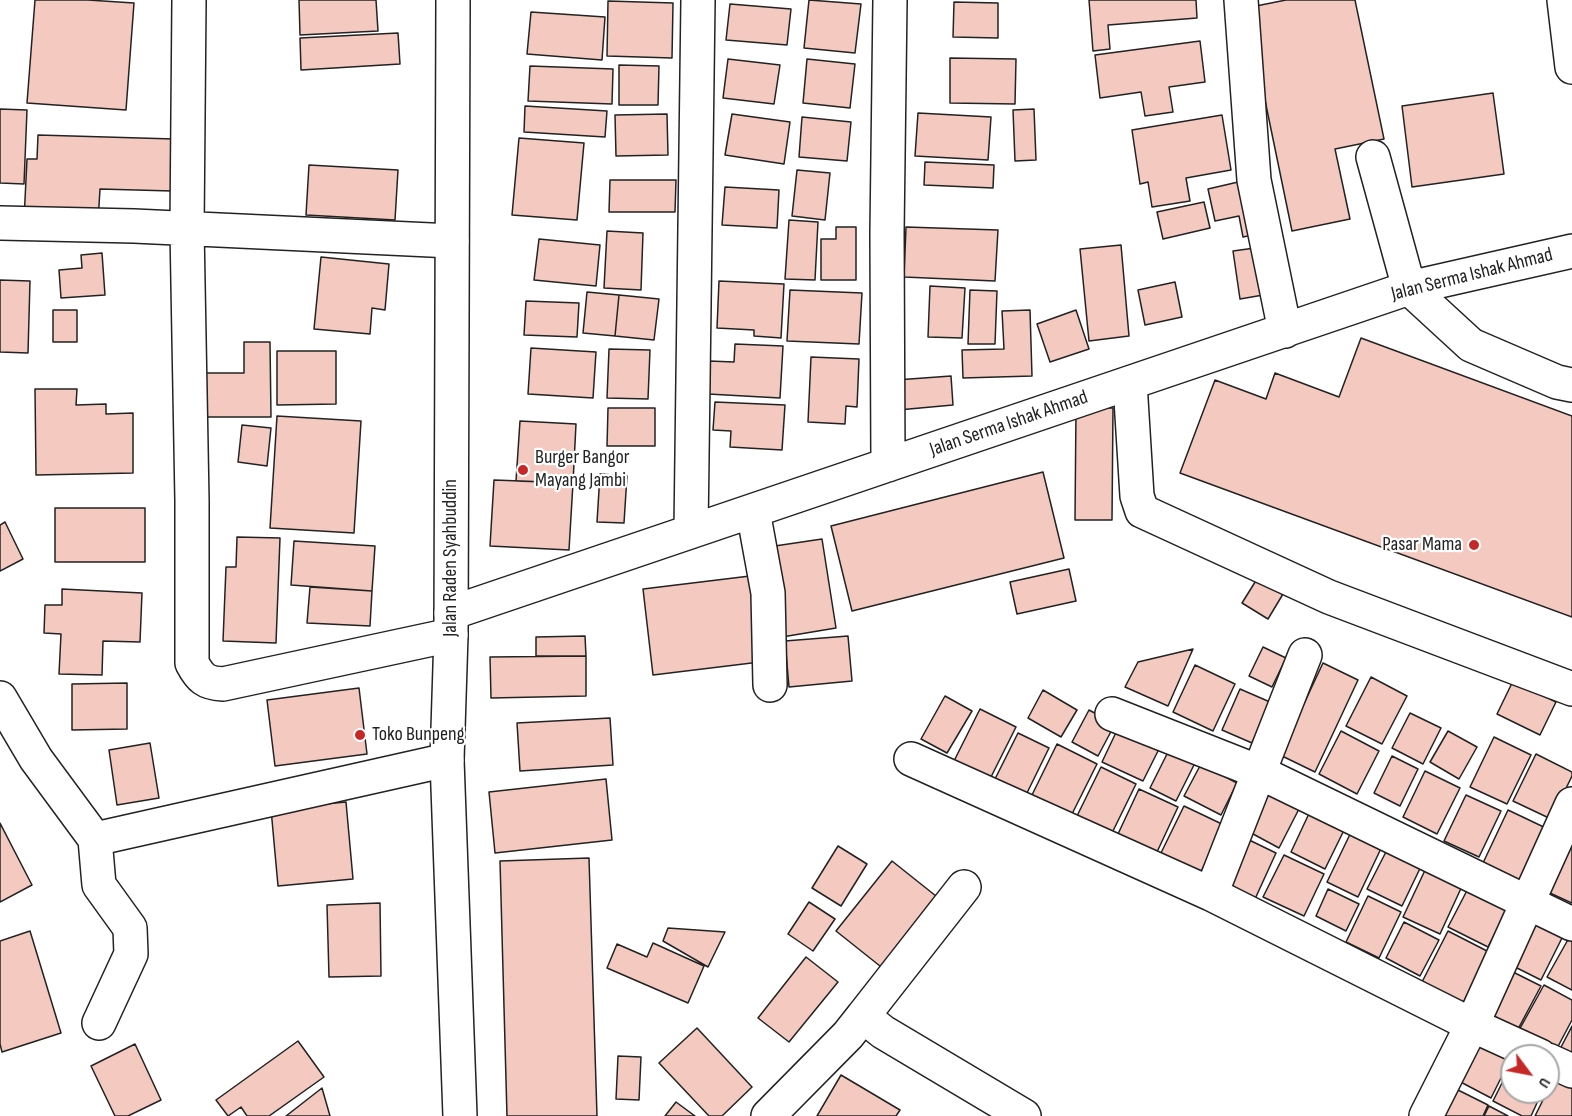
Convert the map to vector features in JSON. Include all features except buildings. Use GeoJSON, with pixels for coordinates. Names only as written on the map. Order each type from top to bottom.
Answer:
{"type":"FeatureCollection","features":[{"type":"Feature","properties":{"kind":"street"},"geometry":{"type":"LineString","coordinates":[[187,229],[189,0]]}},
{"type":"Feature","properties":{"kind":"street","name":"Jalan Raden Syahbuddin"},"geometry":{"type":"LineString","coordinates":[[453,0],[451,624],[447,760],[460,1116]]}},
{"type":"Feature","properties":{"kind":"street"},"geometry":{"type":"LineString","coordinates":[[692,531],[698,0]]}},
{"type":"Feature","properties":{"kind":"street"},"geometry":{"type":"LineString","coordinates":[[888,465],[887,233],[890,0]]}},
{"type":"Feature","properties":{"kind":"street"},"geometry":{"type":"LineString","coordinates":[[1241,0],[1254,180],[1285,331]]}},
{"type":"Feature","properties":{"kind":"street"},"geometry":{"type":"LineString","coordinates":[[1564,0],[1572,68]]}},
{"type":"Feature","properties":{"kind":"street"},"geometry":{"type":"LineString","coordinates":[[1373,157],[1409,288],[1471,345],[1557,382],[1572,386]]}},
{"type":"Feature","properties":{"kind":"street"},"geometry":{"type":"LineString","coordinates":[[0,223],[452,241]]}},
{"type":"Feature","properties":{"kind":"street","name":"Jalan Serma Ishak Ahmad"},"geometry":{"type":"LineString","coordinates":[[187,229],[192,501],[191,644],[192,663],[200,677],[210,684],[223,684],[451,624],[692,531],[1409,288],[1572,251]]}},
{"type":"Feature","properties":{"kind":"street"},"geometry":{"type":"LineString","coordinates":[[1130,383],[1137,496],[1142,511],[1329,597],[1572,689]]}},
{"type":"Feature","properties":{"kind":"street"},"geometry":{"type":"LineString","coordinates":[[753,511],[768,593],[770,685]]}},
{"type":"Feature","properties":{"kind":"street"},"geometry":{"type":"LineString","coordinates":[[1211,894],[1305,655]]}},
{"type":"Feature","properties":{"kind":"street"},"geometry":{"type":"LineString","coordinates":[[0,698],[36,759],[95,839],[99,885],[130,928],[131,954],[99,1023]]}},
{"type":"Feature","properties":{"kind":"street"},"geometry":{"type":"LineString","coordinates":[[1112,714],[1259,772],[1572,924]]}},
{"type":"Feature","properties":{"kind":"street"},"geometry":{"type":"LineString","coordinates":[[911,759],[1211,894],[1514,1044]]}},
{"type":"Feature","properties":{"kind":"street"},"geometry":{"type":"LineString","coordinates":[[95,839],[447,760]]}},
{"type":"Feature","properties":{"kind":"street"},"geometry":{"type":"LineString","coordinates":[[1426,1116],[1472,1025],[1572,804]]}},
{"type":"Feature","properties":{"kind":"street"},"geometry":{"type":"LineString","coordinates":[[768,1116],[848,1035],[964,887]]}},
{"type":"Feature","properties":{"kind":"street"},"geometry":{"type":"LineString","coordinates":[[863,1016],[883,1032],[1024,1116]]}},
{"type":"Feature","properties":{"kind":"place","name":"Burger Bangor Mayang Jambi"},"geometry":{"type":"Point","coordinates":[523,470]}},
{"type":"Feature","properties":{"kind":"place","name":"Pasar Mama"},"geometry":{"type":"Point","coordinates":[1474,545]}},
{"type":"Feature","properties":{"kind":"place","name":"Toko Bunpeng"},"geometry":{"type":"Point","coordinates":[360,735]}}]}
